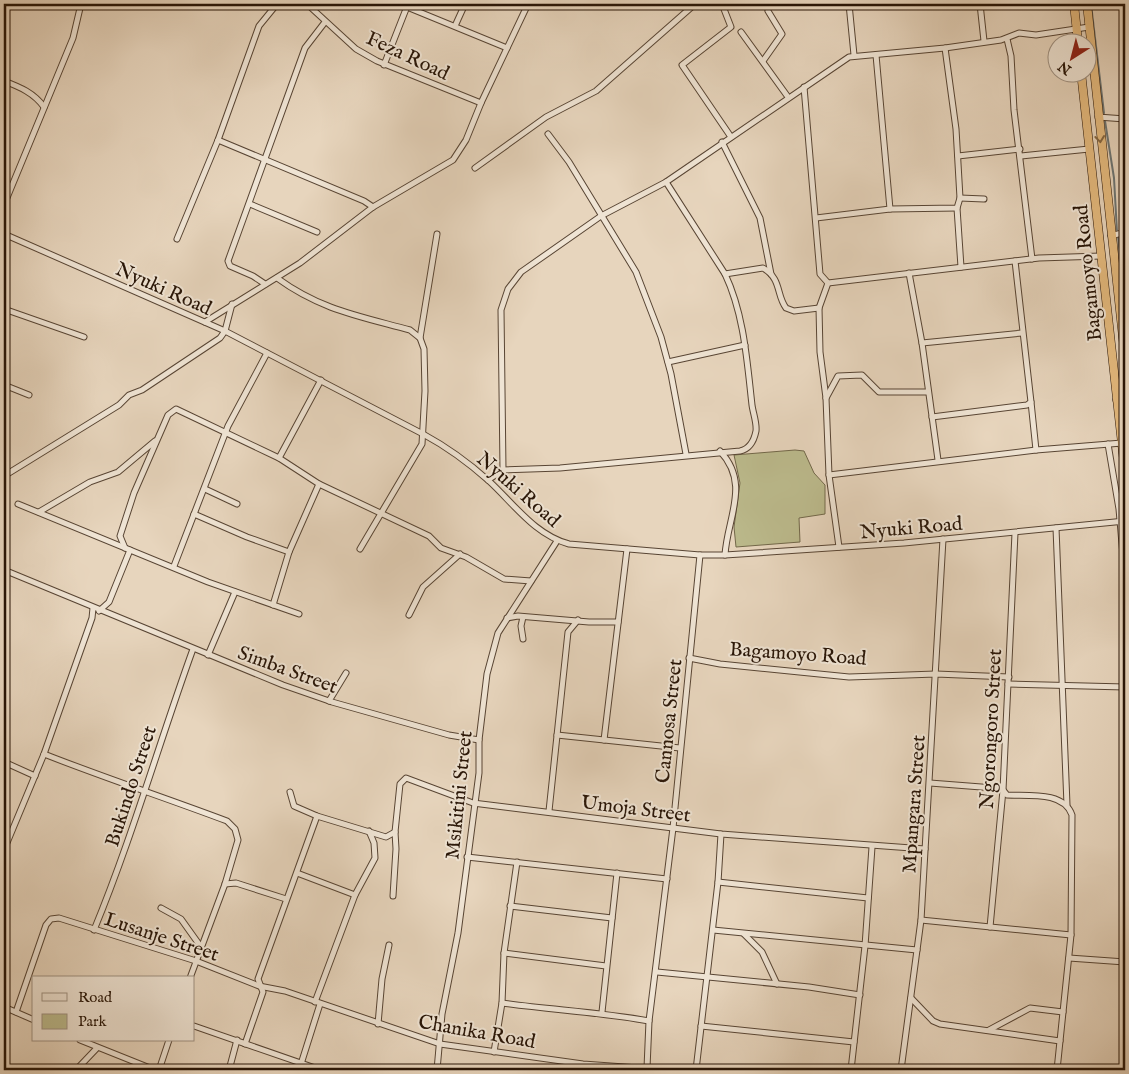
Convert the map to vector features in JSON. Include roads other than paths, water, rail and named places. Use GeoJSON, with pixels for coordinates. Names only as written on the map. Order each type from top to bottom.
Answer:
{"type":"FeatureCollection","features":[{"type":"Feature","properties":{"kind":"highway"},"geometry":{"type":"LineString","coordinates":[[1074,4],[1077,32]]}},
{"type":"Feature","properties":{"kind":"highway","name":"Bagamoyo Road"},"geometry":{"type":"LineString","coordinates":[[1087,4],[1111,236],[1122,296],[1125,356]]}},
{"type":"Feature","properties":{"kind":"highway","name":"Bagamoyo Road"},"geometry":{"type":"LineString","coordinates":[[1082,82],[1101,256],[1121,400],[1125,470]]}},
{"type":"Feature","properties":{"kind":"street"},"geometry":{"type":"LineString","coordinates":[[4,205],[73,38],[81,4]]}},
{"type":"Feature","properties":{"kind":"street"},"geometry":{"type":"LineString","coordinates":[[177,239],[218,140],[259,26],[276,4]]}},
{"type":"Feature","properties":{"kind":"street","name":"Feza Road"},"geometry":{"type":"LineString","coordinates":[[307,4],[356,49],[384,64],[481,103]]}},
{"type":"Feature","properties":{"kind":"street"},"geometry":{"type":"LineString","coordinates":[[455,26],[465,4]]}},
{"type":"Feature","properties":{"kind":"street"},"geometry":{"type":"LineString","coordinates":[[205,322],[277,278],[373,207],[453,160],[466,140],[481,103],[528,4]]}},
{"type":"Feature","properties":{"kind":"street"},"geometry":{"type":"LineString","coordinates":[[475,168],[546,117],[596,91],[695,4]]}},
{"type":"Feature","properties":{"kind":"street"},"geometry":{"type":"LineString","coordinates":[[722,4],[732,24],[731,27],[682,65],[731,136]]}},
{"type":"Feature","properties":{"kind":"street"},"geometry":{"type":"LineString","coordinates":[[849,4],[854,55]]}},
{"type":"Feature","properties":{"kind":"street"},"geometry":{"type":"LineString","coordinates":[[980,4],[984,41]]}},
{"type":"Feature","properties":{"kind":"street"},"geometry":{"type":"LineString","coordinates":[[384,64],[407,5],[507,48]]}},
{"type":"Feature","properties":{"kind":"street"},"geometry":{"type":"LineString","coordinates":[[763,61],[782,34],[768,11]]}},
{"type":"Feature","properties":{"kind":"street"},"geometry":{"type":"LineString","coordinates":[[265,284],[228,263],[305,48],[325,22]]}},
{"type":"Feature","properties":{"kind":"street"},"geometry":{"type":"LineString","coordinates":[[503,470],[501,310],[508,290],[521,272],[601,216],[666,182],[788,97],[854,55],[876,55],[945,48],[1007,39],[1020,33],[1036,35],[1089,27]]}},
{"type":"Feature","properties":{"kind":"street"},"geometry":{"type":"LineString","coordinates":[[741,32],[788,97]]}},
{"type":"Feature","properties":{"kind":"street"},"geometry":{"type":"LineString","coordinates":[[1007,39],[1011,56],[1014,110],[1032,259]]}},
{"type":"Feature","properties":{"kind":"street"},"geometry":{"type":"LineString","coordinates":[[945,48],[958,156],[960,198],[957,208],[961,267]]}},
{"type":"Feature","properties":{"kind":"street"},"geometry":{"type":"LineString","coordinates":[[876,55],[890,209]]}},
{"type":"Feature","properties":{"kind":"street"},"geometry":{"type":"LineString","coordinates":[[4,81],[23,88],[37,98],[44,107]]}},
{"type":"Feature","properties":{"kind":"street"},"geometry":{"type":"LineString","coordinates":[[804,87],[820,274],[828,283]]}},
{"type":"Feature","properties":{"kind":"street"},"geometry":{"type":"LineString","coordinates":[[1098,117],[1125,119]]}},
{"type":"Feature","properties":{"kind":"street"},"geometry":{"type":"LineString","coordinates":[[548,134],[569,162],[636,272],[653,313],[668,362],[686,454]]}},
{"type":"Feature","properties":{"kind":"street"},"geometry":{"type":"LineString","coordinates":[[218,140],[364,201],[373,207]]}},
{"type":"Feature","properties":{"kind":"street"},"geometry":{"type":"LineString","coordinates":[[722,142],[760,218],[771,274]]}},
{"type":"Feature","properties":{"kind":"street"},"geometry":{"type":"LineString","coordinates":[[958,156],[1020,149]]}},
{"type":"Feature","properties":{"kind":"street"},"geometry":{"type":"LineString","coordinates":[[1021,156],[1090,149]]}},
{"type":"Feature","properties":{"kind":"street"},"geometry":{"type":"LineString","coordinates":[[488,480],[503,470],[560,468],[746,449],[752,442],[756,429],[745,345],[737,304],[725,274],[666,182]]}},
{"type":"Feature","properties":{"kind":"street"},"geometry":{"type":"LineString","coordinates":[[960,198],[984,199]]}},
{"type":"Feature","properties":{"kind":"street"},"geometry":{"type":"LineString","coordinates":[[250,204],[316,232]]}},
{"type":"Feature","properties":{"kind":"street"},"geometry":{"type":"LineString","coordinates":[[816,218],[890,209],[957,208]]}},
{"type":"Feature","properties":{"kind":"street"},"geometry":{"type":"LineString","coordinates":[[1111,236],[1125,232]]}},
{"type":"Feature","properties":{"kind":"street","name":"Nyuki Road"},"geometry":{"type":"LineString","coordinates":[[4,234],[225,331],[446,446],[488,480],[536,527],[557,541],[569,544],[700,556],[943,539],[1122,521]]}},
{"type":"Feature","properties":{"kind":"street"},"geometry":{"type":"LineString","coordinates":[[360,549],[422,444],[424,349],[420,338],[436,234]]}},
{"type":"Feature","properties":{"kind":"street"},"geometry":{"type":"LineString","coordinates":[[828,283],[1032,259],[1101,256]]}},
{"type":"Feature","properties":{"kind":"street"},"geometry":{"type":"LineString","coordinates":[[1015,261],[1036,450]]}},
{"type":"Feature","properties":{"kind":"street"},"geometry":{"type":"LineString","coordinates":[[725,274],[763,268],[771,274],[779,285],[786,308],[794,311],[819,308]]}},
{"type":"Feature","properties":{"kind":"street"},"geometry":{"type":"LineString","coordinates":[[909,273],[922,343],[927,392],[938,460]]}},
{"type":"Feature","properties":{"kind":"street"},"geometry":{"type":"LineString","coordinates":[[277,278],[297,292],[321,304],[410,330],[420,338]]}},
{"type":"Feature","properties":{"kind":"street"},"geometry":{"type":"LineString","coordinates":[[828,283],[819,308],[820,362],[826,398],[829,475],[839,547]]}},
{"type":"Feature","properties":{"kind":"street"},"geometry":{"type":"LineString","coordinates":[[4,476],[119,406],[129,395],[142,390],[209,347],[225,331],[232,304]]}},
{"type":"Feature","properties":{"kind":"street"},"geometry":{"type":"LineString","coordinates":[[4,309],[84,337]]}},
{"type":"Feature","properties":{"kind":"street"},"geometry":{"type":"LineString","coordinates":[[922,343],[1022,332]]}},
{"type":"Feature","properties":{"kind":"street"},"geometry":{"type":"LineString","coordinates":[[668,362],[745,345]]}},
{"type":"Feature","properties":{"kind":"street"},"geometry":{"type":"LineString","coordinates":[[174,566],[205,490],[225,434],[266,353]]}},
{"type":"Feature","properties":{"kind":"street"},"geometry":{"type":"LineString","coordinates":[[826,398],[838,376],[857,374],[866,377],[879,392],[927,392]]}},
{"type":"Feature","properties":{"kind":"street"},"geometry":{"type":"LineString","coordinates":[[279,458],[321,380]]}},
{"type":"Feature","properties":{"kind":"street"},"geometry":{"type":"LineString","coordinates":[[4,385],[29,395]]}},
{"type":"Feature","properties":{"kind":"street"},"geometry":{"type":"LineString","coordinates":[[932,417],[1027,405],[1030,402]]}},
{"type":"Feature","properties":{"kind":"street"},"geometry":{"type":"LineString","coordinates":[[128,549],[120,536],[134,493],[168,415],[176,409],[225,434],[279,458],[319,484],[429,536],[441,548],[460,554],[504,579],[531,581]]}},
{"type":"Feature","properties":{"kind":"street"},"geometry":{"type":"LineString","coordinates":[[39,512],[90,482],[118,472],[157,440]]}},
{"type":"Feature","properties":{"kind":"street"},"geometry":{"type":"LineString","coordinates":[[829,475],[938,460],[1122,443]]}},
{"type":"Feature","properties":{"kind":"street"},"geometry":{"type":"LineString","coordinates":[[1108,444],[1122,521],[1125,579]]}},
{"type":"Feature","properties":{"kind":"street"},"geometry":{"type":"LineString","coordinates":[[720,451],[729,461],[735,475],[736,491],[732,519],[726,535],[725,555]]}},
{"type":"Feature","properties":{"kind":"street"},"geometry":{"type":"LineString","coordinates":[[273,605],[290,552],[319,484]]}},
{"type":"Feature","properties":{"kind":"street"},"geometry":{"type":"LineString","coordinates":[[205,490],[237,504]]}},
{"type":"Feature","properties":{"kind":"street"},"geometry":{"type":"LineString","coordinates":[[18,504],[235,592],[299,614]]}},
{"type":"Feature","properties":{"kind":"street"},"geometry":{"type":"LineString","coordinates":[[194,514],[247,537],[290,552]]}},
{"type":"Feature","properties":{"kind":"street"},"geometry":{"type":"LineString","coordinates":[[1056,528],[1067,804],[1072,815],[1071,935],[1056,1070]]}},
{"type":"Feature","properties":{"kind":"street","name":"Ngorongoro Street"},"geometry":{"type":"LineString","coordinates":[[990,927],[1003,790],[1014,533]]}},
{"type":"Feature","properties":{"kind":"street","name":"Mpangara Street"},"geometry":{"type":"LineString","coordinates":[[900,1070],[921,920],[943,539]]}},
{"type":"Feature","properties":{"kind":"street","name":"Msikitini Street"},"geometry":{"type":"LineString","coordinates":[[437,1070],[442,1014],[458,933],[478,773],[479,740],[492,646],[506,619],[557,541]]}},
{"type":"Feature","properties":{"kind":"street"},"geometry":{"type":"LineString","coordinates":[[99,611],[109,602],[128,549]]}},
{"type":"Feature","properties":{"kind":"street"},"geometry":{"type":"LineString","coordinates":[[604,740],[627,549]]}},
{"type":"Feature","properties":{"kind":"street"},"geometry":{"type":"LineString","coordinates":[[409,615],[423,588],[460,554]]}},
{"type":"Feature","properties":{"kind":"street","name":"Cannosa Street"},"geometry":{"type":"LineString","coordinates":[[648,1068],[649,1021],[657,972],[673,828],[700,556]]}},
{"type":"Feature","properties":{"kind":"street","name":"Simba Street"},"geometry":{"type":"LineString","coordinates":[[4,570],[208,656],[328,701],[449,735],[479,740]]}},
{"type":"Feature","properties":{"kind":"street"},"geometry":{"type":"LineString","coordinates":[[208,656],[235,592]]}},
{"type":"Feature","properties":{"kind":"street"},"geometry":{"type":"LineString","coordinates":[[4,850],[44,754],[92,618],[93,608]]}},
{"type":"Feature","properties":{"kind":"street"},"geometry":{"type":"LineString","coordinates":[[506,619],[523,617],[618,622]]}},
{"type":"Feature","properties":{"kind":"street"},"geometry":{"type":"LineString","coordinates":[[523,617],[521,626],[523,639]]}},
{"type":"Feature","properties":{"kind":"street"},"geometry":{"type":"LineString","coordinates":[[549,812],[568,632],[578,620]]}},
{"type":"Feature","properties":{"kind":"street","name":"Bukindo Street"},"geometry":{"type":"LineString","coordinates":[[94,930],[120,866],[193,649]]}},
{"type":"Feature","properties":{"kind":"street","name":"Bagamoyo Road"},"geometry":{"type":"LineString","coordinates":[[689,658],[720,664],[849,677],[936,674],[1009,677]]}},
{"type":"Feature","properties":{"kind":"street"},"geometry":{"type":"LineString","coordinates":[[328,701],[346,673]]}},
{"type":"Feature","properties":{"kind":"street"},"geometry":{"type":"LineString","coordinates":[[1008,684],[1125,687]]}},
{"type":"Feature","properties":{"kind":"street"},"geometry":{"type":"LineString","coordinates":[[557,734],[680,748]]}},
{"type":"Feature","properties":{"kind":"street"},"geometry":{"type":"LineString","coordinates":[[44,754],[119,784],[144,790],[232,824],[238,840],[225,884],[191,976]]}},
{"type":"Feature","properties":{"kind":"street"},"geometry":{"type":"LineString","coordinates":[[4,762],[35,776]]}},
{"type":"Feature","properties":{"kind":"street","name":"Umoja Street"},"geometry":{"type":"LineString","coordinates":[[395,832],[400,784],[404,778],[410,778],[473,803],[721,834],[872,847],[925,849]]}},
{"type":"Feature","properties":{"kind":"street"},"geometry":{"type":"LineString","coordinates":[[930,783],[1003,790],[1007,795],[1057,798],[1067,804]]}},
{"type":"Feature","properties":{"kind":"street"},"geometry":{"type":"LineString","coordinates":[[290,792],[294,806],[317,816],[386,837],[395,832]]}},
{"type":"Feature","properties":{"kind":"street"},"geometry":{"type":"LineString","coordinates":[[245,1044],[262,992],[258,979],[317,816]]}},
{"type":"Feature","properties":{"kind":"street"},"geometry":{"type":"LineString","coordinates":[[301,1064],[317,1003],[355,895],[375,858],[374,843],[369,831]]}},
{"type":"Feature","properties":{"kind":"street"},"geometry":{"type":"LineString","coordinates":[[393,896],[395,832]]}},
{"type":"Feature","properties":{"kind":"street"},"geometry":{"type":"LineString","coordinates":[[696,1070],[718,882],[721,834]]}},
{"type":"Feature","properties":{"kind":"street"},"geometry":{"type":"LineString","coordinates":[[851,1070],[865,946],[872,847]]}},
{"type":"Feature","properties":{"kind":"street"},"geometry":{"type":"LineString","coordinates":[[467,857],[667,879]]}},
{"type":"Feature","properties":{"kind":"street"},"geometry":{"type":"LineString","coordinates":[[494,1052],[502,1003],[504,953],[517,862]]}},
{"type":"Feature","properties":{"kind":"street"},"geometry":{"type":"LineString","coordinates":[[296,873],[355,895]]}},
{"type":"Feature","properties":{"kind":"street"},"geometry":{"type":"LineString","coordinates":[[602,1012],[616,873]]}},
{"type":"Feature","properties":{"kind":"street"},"geometry":{"type":"LineString","coordinates":[[718,882],[868,898]]}},
{"type":"Feature","properties":{"kind":"street"},"geometry":{"type":"LineString","coordinates":[[225,884],[236,883],[286,899]]}},
{"type":"Feature","properties":{"kind":"street"},"geometry":{"type":"LineString","coordinates":[[510,906],[612,918]]}},
{"type":"Feature","properties":{"kind":"street"},"geometry":{"type":"LineString","coordinates":[[161,908],[180,919],[201,947]]}},
{"type":"Feature","properties":{"kind":"street","name":"Lusanje Street"},"geometry":{"type":"LineString","coordinates":[[16,1012],[46,925],[55,918],[196,961],[259,986]]}},
{"type":"Feature","properties":{"kind":"street"},"geometry":{"type":"LineString","coordinates":[[921,920],[1071,935]]}},
{"type":"Feature","properties":{"kind":"street"},"geometry":{"type":"LineString","coordinates":[[712,930],[917,950]]}},
{"type":"Feature","properties":{"kind":"street"},"geometry":{"type":"LineString","coordinates":[[744,933],[762,952],[777,984]]}},
{"type":"Feature","properties":{"kind":"street"},"geometry":{"type":"LineString","coordinates":[[378,1024],[382,979],[389,945]]}},
{"type":"Feature","properties":{"kind":"street"},"geometry":{"type":"LineString","coordinates":[[504,953],[606,966]]}},
{"type":"Feature","properties":{"kind":"street"},"geometry":{"type":"LineString","coordinates":[[1069,958],[1125,962]]}},
{"type":"Feature","properties":{"kind":"street"},"geometry":{"type":"LineString","coordinates":[[657,972],[777,984],[860,995]]}},
{"type":"Feature","properties":{"kind":"street","name":"Chanika Road"},"geometry":{"type":"LineString","coordinates":[[259,986],[285,991],[440,1044],[583,1064],[666,1070]]}},
{"type":"Feature","properties":{"kind":"street"},"geometry":{"type":"LineString","coordinates":[[910,998],[936,1023],[1060,1040]]}},
{"type":"Feature","properties":{"kind":"street"},"geometry":{"type":"LineString","coordinates":[[502,1003],[553,1010],[602,1012],[649,1021]]}},
{"type":"Feature","properties":{"kind":"street"},"geometry":{"type":"LineString","coordinates":[[4,1007],[32,1019]]}},
{"type":"Feature","properties":{"kind":"street"},"geometry":{"type":"LineString","coordinates":[[988,1030],[1030,1008],[1063,1012]]}},
{"type":"Feature","properties":{"kind":"street"},"geometry":{"type":"LineString","coordinates":[[195,1026],[321,1070]]}},
{"type":"Feature","properties":{"kind":"street"},"geometry":{"type":"LineString","coordinates":[[701,1026],[854,1042]]}},
{"type":"Feature","properties":{"kind":"street"},"geometry":{"type":"LineString","coordinates":[[229,1070],[237,1040]]}},
{"type":"Feature","properties":{"kind":"street"},"geometry":{"type":"LineString","coordinates":[[84,1042],[157,1070],[168,1042]]}},
{"type":"Feature","properties":{"kind":"street"},"geometry":{"type":"LineString","coordinates":[[76,1070],[98,1048]]}},
{"type":"Feature","properties":{"kind":"street"},"geometry":{"type":"LineString","coordinates":[[1123,1070],[1125,1048]]}},
{"type":"Feature","properties":{"kind":"street"},"geometry":{"type":"LineString","coordinates":[[582,1070],[583,1064]]}},
{"type":"Feature","properties":{"kind":"waterway"},"geometry":{"type":"LineString","coordinates":[[1091,4],[1104,113]]}},
{"type":"Feature","properties":{"kind":"waterway"},"geometry":{"type":"LineString","coordinates":[[1105,121],[1114,178],[1117,232]]}},
{"type":"Feature","properties":{"kind":"waterway"},"geometry":{"type":"LineString","coordinates":[[1118,236],[1124,295]]}}]}
